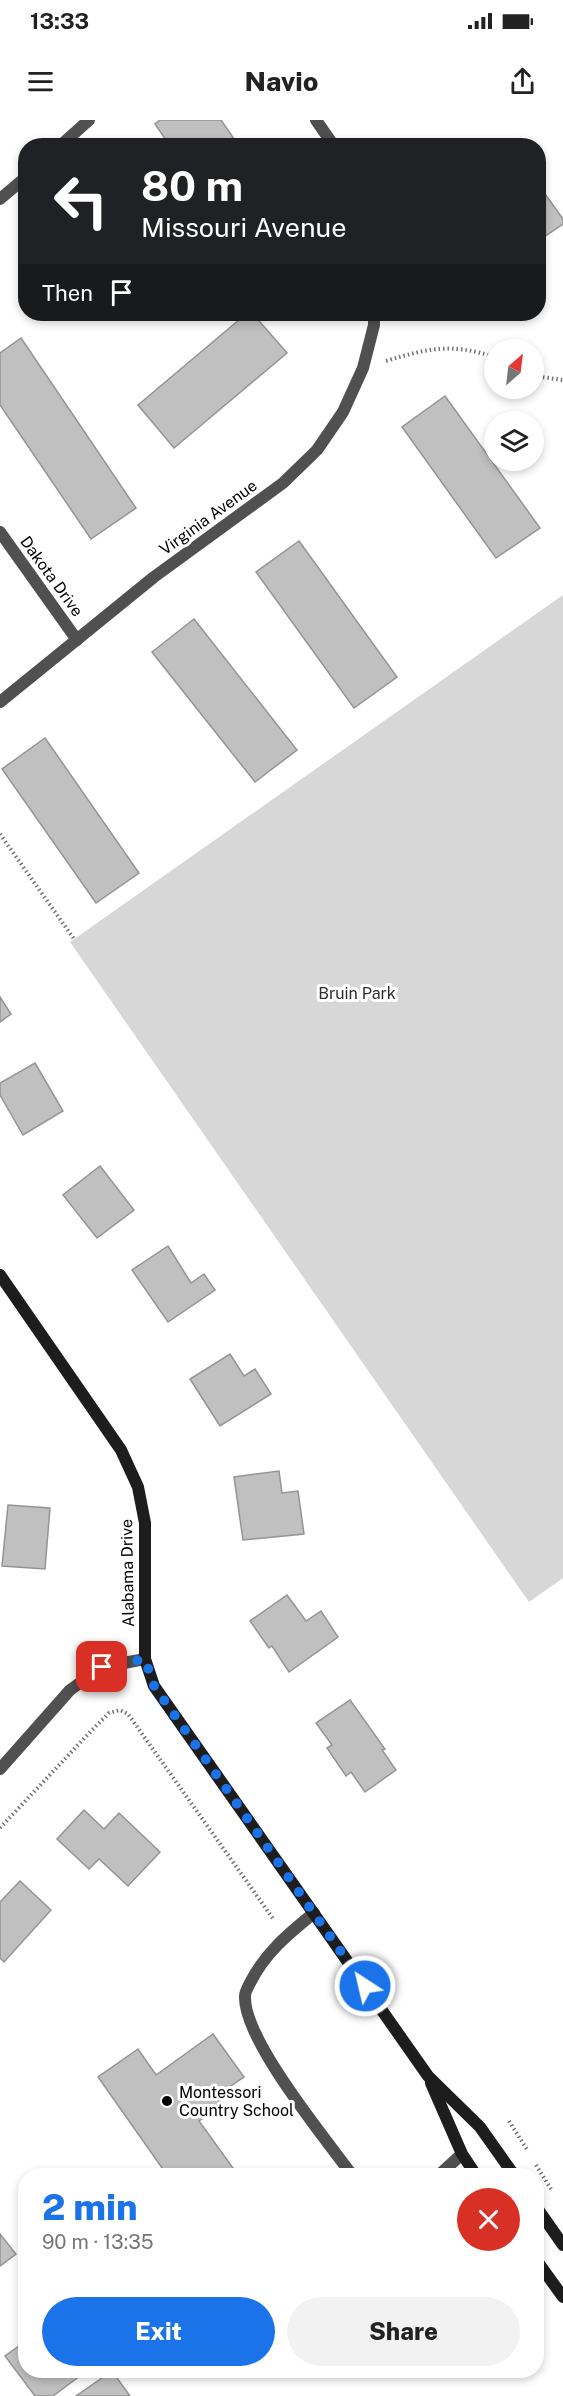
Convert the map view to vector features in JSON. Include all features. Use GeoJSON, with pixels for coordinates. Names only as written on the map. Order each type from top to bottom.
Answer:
{"type":"FeatureCollection","features":[{"type":"Feature","properties":{"kind":"street"},"geometry":{"type":"LineString","coordinates":[[69,138],[89,120]]}},
{"type":"Feature","properties":{"kind":"street"},"geometry":{"type":"LineString","coordinates":[[316,120],[328,138]]}},
{"type":"Feature","properties":{"kind":"street"},"geometry":{"type":"LineString","coordinates":[[0,200],[18,184]]}},
{"type":"Feature","properties":{"kind":"street","name":"Virginia Avenue"},"geometry":{"type":"LineString","coordinates":[[0,702],[154,577],[283,483],[317,450],[343,412],[363,368],[374,321]]}},
{"type":"Feature","properties":{"kind":"street","name":"Dakota Drive"},"geometry":{"type":"LineString","coordinates":[[0,532],[77,640]]}},
{"type":"Feature","properties":{"kind":"street","name":"Alabama Drive"},"geometry":{"type":"LineString","coordinates":[[0,1275],[121,1450],[138,1487],[145,1523],[145,1659],[154,1686],[428,2076],[480,2127],[509,2168]]}},
{"type":"Feature","properties":{"kind":"street"},"geometry":{"type":"LineString","coordinates":[[0,1769],[70,1690],[102,1667],[145,1659]]}},
{"type":"Feature","properties":{"kind":"street"},"geometry":{"type":"LineString","coordinates":[[314,1913],[279,1942],[259,1966],[244,1995],[251,2028],[283,2081],[347,2168]]}},
{"type":"Feature","properties":{"kind":"street","name":"Alabama Drive"},"geometry":{"type":"LineString","coordinates":[[428,2076],[462,2154],[471,2168]]}},
{"type":"Feature","properties":{"kind":"street"},"geometry":{"type":"LineString","coordinates":[[447,2168],[462,2154]]}},
{"type":"Feature","properties":{"kind":"street"},"geometry":{"type":"LineString","coordinates":[[544,2218],[563,2245]]}},
{"type":"Feature","properties":{"kind":"street"},"geometry":{"type":"LineString","coordinates":[[544,2271],[563,2297]]}},
{"type":"Feature","properties":{"kind":"path"},"geometry":{"type":"LineString","coordinates":[[363,368],[438,348],[469,349],[484,354]]}},
{"type":"Feature","properties":{"kind":"path"},"geometry":{"type":"LineString","coordinates":[[544,377],[563,380]]}},
{"type":"Feature","properties":{"kind":"path"},"geometry":{"type":"LineString","coordinates":[[0,834],[74,939]]}},
{"type":"Feature","properties":{"kind":"path"},"geometry":{"type":"LineString","coordinates":[[0,1828],[109,1713],[120,1710],[128,1714],[276,1922]]}},
{"type":"Feature","properties":{"kind":"green space","name":"Bruin Park"},"geometry":{"type":"Polygon","coordinates":[[[563,595],[563,1578],[529,1602],[70,942],[563,595]]]}},
{"type":"Feature","properties":{"kind":"building"},"geometry":{"type":"Polygon","coordinates":[[[160,120],[221,120],[233,138],[165,138],[155,124],[160,120]]]}},
{"type":"Feature","properties":{"kind":"building"},"geometry":{"type":"Polygon","coordinates":[[[546,195],[563,219],[563,224],[546,236],[546,195]]]}},
{"type":"Feature","properties":{"kind":"building"},"geometry":{"type":"Polygon","coordinates":[[[238,321],[259,321],[287,353],[174,448],[138,405],[238,321]]]}},
{"type":"Feature","properties":{"kind":"building"},"geometry":{"type":"Polygon","coordinates":[[[21,338],[136,508],[91,539],[0,405],[0,353],[21,338]]]}},
{"type":"Feature","properties":{"kind":"building"},"geometry":{"type":"Polygon","coordinates":[[[445,396],[484,450],[484,471],[499,471],[540,528],[496,558],[402,427],[445,396]]]}},
{"type":"Feature","properties":{"kind":"building"},"geometry":{"type":"Polygon","coordinates":[[[299,541],[397,677],[354,708],[256,572],[299,541]]]}},
{"type":"Feature","properties":{"kind":"building"},"geometry":{"type":"Polygon","coordinates":[[[194,619],[297,750],[255,782],[152,652],[194,619]]]}},
{"type":"Feature","properties":{"kind":"building"},"geometry":{"type":"Polygon","coordinates":[[[45,738],[139,873],[96,903],[2,769],[45,738]]]}},
{"type":"Feature","properties":{"kind":"building"},"geometry":{"type":"Polygon","coordinates":[[[0,997],[11,1014],[0,1022],[0,997]]]}},
{"type":"Feature","properties":{"kind":"building"},"geometry":{"type":"Polygon","coordinates":[[[35,1063],[63,1111],[23,1135],[0,1095],[0,1083],[35,1063]]]}},
{"type":"Feature","properties":{"kind":"building"},"geometry":{"type":"Polygon","coordinates":[[[100,1166],[134,1210],[97,1238],[63,1195],[100,1166]]]}},
{"type":"Feature","properties":{"kind":"building"},"geometry":{"type":"Polygon","coordinates":[[[168,1246],[191,1283],[204,1274],[215,1290],[168,1322],[132,1270],[168,1246]]]}},
{"type":"Feature","properties":{"kind":"building"},"geometry":{"type":"Polygon","coordinates":[[[230,1354],[244,1376],[255,1369],[271,1394],[220,1426],[190,1379],[230,1354]]]}},
{"type":"Feature","properties":{"kind":"building"},"geometry":{"type":"Polygon","coordinates":[[[279,1471],[282,1493],[298,1491],[304,1534],[243,1540],[234,1477],[279,1471]]]}},
{"type":"Feature","properties":{"kind":"building"},"geometry":{"type":"Polygon","coordinates":[[[8,1505],[50,1508],[45,1569],[2,1566],[8,1505]]]}},
{"type":"Feature","properties":{"kind":"building"},"geometry":{"type":"Polygon","coordinates":[[[287,1595],[306,1621],[321,1611],[338,1637],[289,1672],[272,1646],[269,1648],[250,1621],[287,1595]]]}},
{"type":"Feature","properties":{"kind":"building"},"geometry":{"type":"Polygon","coordinates":[[[350,1700],[385,1749],[382,1750],[396,1770],[365,1792],[351,1772],[346,1776],[327,1748],[332,1745],[316,1723],[350,1700]]]}},
{"type":"Feature","properties":{"kind":"building"},"geometry":{"type":"Polygon","coordinates":[[[84,1810],[104,1829],[119,1813],[160,1852],[128,1886],[99,1859],[89,1869],[57,1839],[84,1810]]]}},
{"type":"Feature","properties":{"kind":"building"},"geometry":{"type":"Polygon","coordinates":[[[20,1881],[51,1910],[4,1962],[0,1958],[0,1902],[20,1881]]]}},
{"type":"Feature","properties":{"kind":"building","name":"Montessori Country School"},"geometry":{"type":"Polygon","coordinates":[[[213,2034],[244,2077],[216,2096],[222,2105],[199,2121],[233,2168],[162,2168],[98,2077],[138,2049],[156,2075],[213,2034]]]}},
{"type":"Feature","properties":{"kind":"building"},"geometry":{"type":"Polygon","coordinates":[[[0,2234],[16,2254],[0,2266],[0,2234]]]}},
{"type":"Feature","properties":{"kind":"building"},"geometry":{"type":"Polygon","coordinates":[[[18,2347],[18,2373],[5,2356],[18,2347]]]}},
{"type":"Feature","properties":{"kind":"building"},"geometry":{"type":"Polygon","coordinates":[[[22,2378],[77,2378],[53,2396],[35,2396],[22,2378]]]}},
{"type":"Feature","properties":{"kind":"building"},"geometry":{"type":"Polygon","coordinates":[[[102,2378],[117,2378],[130,2396],[76,2396],[102,2378]]]}},
{"type":"Feature","properties":{"kind":"place","name":"Montessori Country School"},"geometry":{"type":"Point","coordinates":[167,2101]}},
{"type":"Feature","properties":{"kind":"route"},"geometry":{"type":"LineString","coordinates":[[102,1667],[145,1659],[154,1686],[365,1986]]}}]}
